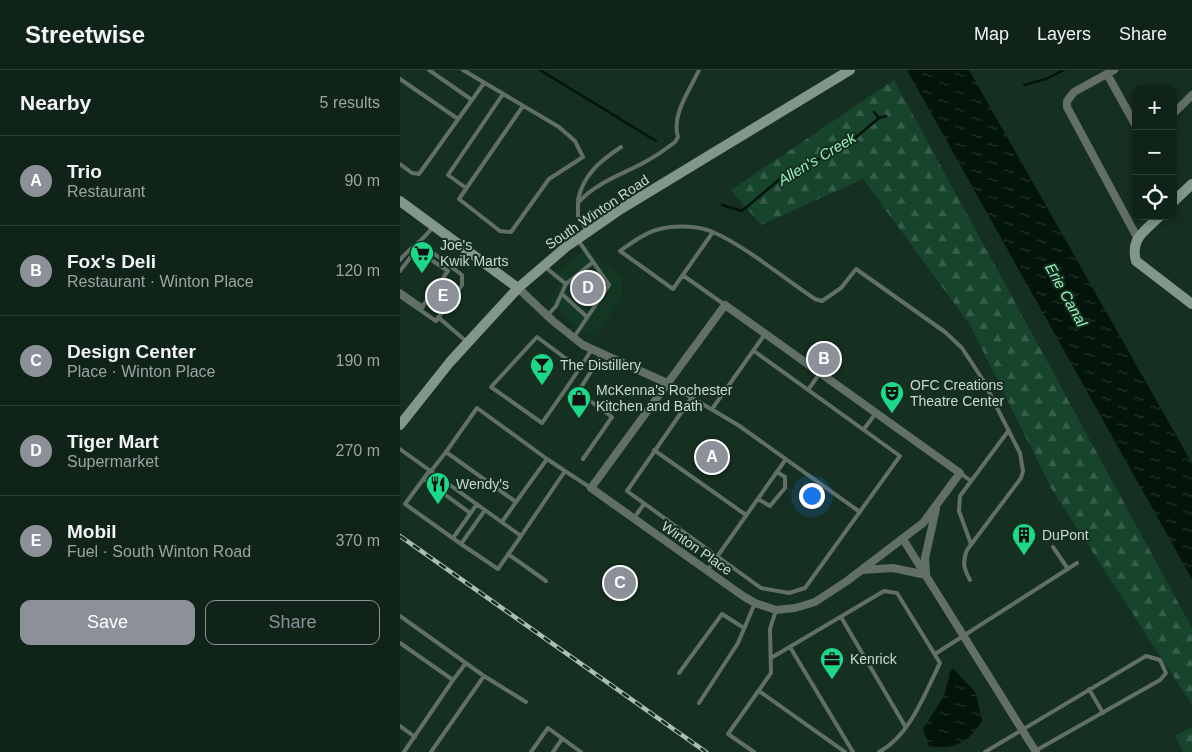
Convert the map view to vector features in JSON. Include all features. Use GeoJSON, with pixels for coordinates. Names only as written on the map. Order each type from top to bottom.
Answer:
{"type":"FeatureCollection","features":[{"type":"Feature","properties":{"kind":"main road","name":"South Winton Road"},"geometry":{"type":"LineString","coordinates":[[400,425],[468,343],[518,288],[577,238],[621,209],[850,70]]}},
{"type":"Feature","properties":{"kind":"main road"},"geometry":{"type":"LineString","coordinates":[[1177,195],[1192,184]]}},
{"type":"Feature","properties":{"kind":"main road"},"geometry":{"type":"LineString","coordinates":[[400,201],[518,288]]}},
{"type":"Feature","properties":{"kind":"main road"},"geometry":{"type":"LineString","coordinates":[[1156,220],[1138,239],[1133,250],[1136,261],[1192,304]]}},
{"type":"Feature","properties":{"kind":"street"},"geometry":{"type":"LineString","coordinates":[[1132,118],[1110,72],[1074,92],[1067,100],[1067,107],[1138,239]]}},
{"type":"Feature","properties":{"kind":"street"},"geometry":{"type":"LineString","coordinates":[[1177,110],[1192,95]]}},
{"type":"Feature","properties":{"kind":"street"},"geometry":{"type":"LineString","coordinates":[[518,288],[547,316],[592,349],[667,383]]}},
{"type":"Feature","properties":{"kind":"street"},"geometry":{"type":"LineString","coordinates":[[591,488],[725,305],[960,473]]}},
{"type":"Feature","properties":{"kind":"street","name":"Winton Place"},"geometry":{"type":"LineString","coordinates":[[591,488],[755,603],[776,610],[795,608],[815,602],[861,571],[923,523],[960,473]]}},
{"type":"Feature","properties":{"kind":"street"},"geometry":{"type":"LineString","coordinates":[[926,575],[925,558],[937,505]]}},
{"type":"Feature","properties":{"kind":"street"},"geometry":{"type":"LineString","coordinates":[[903,539],[1035,751]]}},
{"type":"Feature","properties":{"kind":"street"},"geometry":{"type":"LineString","coordinates":[[861,571],[893,568],[926,575]]}},
{"type":"Feature","properties":{"kind":"lane"},"geometry":{"type":"LineString","coordinates":[[429,70],[472,100]]}},
{"type":"Feature","properties":{"kind":"lane"},"geometry":{"type":"LineString","coordinates":[[463,70],[560,128],[574,141],[583,158],[549,179],[511,232],[500,231],[459,199],[523,106]]}},
{"type":"Feature","properties":{"kind":"lane"},"geometry":{"type":"LineString","coordinates":[[578,203],[596,188],[647,161],[675,142],[678,137],[674,127],[678,115],[699,70]]}},
{"type":"Feature","properties":{"kind":"lane"},"geometry":{"type":"LineString","coordinates":[[400,79],[458,119]]}},
{"type":"Feature","properties":{"kind":"lane"},"geometry":{"type":"LineString","coordinates":[[400,164],[412,173],[419,174],[484,83]]}},
{"type":"Feature","properties":{"kind":"lane"},"geometry":{"type":"LineString","coordinates":[[466,188],[448,175],[503,94]]}},
{"type":"Feature","properties":{"kind":"lane"},"geometry":{"type":"LineString","coordinates":[[587,232],[578,216],[580,189],[589,173],[621,147]]}},
{"type":"Feature","properties":{"kind":"lane"},"geometry":{"type":"LineString","coordinates":[[400,260],[412,246],[420,243],[434,226]]}},
{"type":"Feature","properties":{"kind":"lane"},"geometry":{"type":"LineString","coordinates":[[714,232],[674,289],[620,251],[657,229],[671,227],[704,229],[714,232],[815,299],[822,301],[841,288],[856,269],[945,332],[962,348],[983,380],[1009,430],[1020,453],[1023,472],[971,544],[963,563],[964,570],[970,580]]}},
{"type":"Feature","properties":{"kind":"lane"},"geometry":{"type":"LineString","coordinates":[[574,337],[609,285],[577,238]]}},
{"type":"Feature","properties":{"kind":"lane"},"geometry":{"type":"LineString","coordinates":[[420,243],[450,269]]}},
{"type":"Feature","properties":{"kind":"lane"},"geometry":{"type":"LineString","coordinates":[[400,271],[412,254],[418,251],[462,275],[464,281],[436,321],[400,291]]}},
{"type":"Feature","properties":{"kind":"lane"},"geometry":{"type":"LineString","coordinates":[[547,316],[556,306],[566,284],[592,262]]}},
{"type":"Feature","properties":{"kind":"lane"},"geometry":{"type":"LineString","coordinates":[[544,266],[566,284]]}},
{"type":"Feature","properties":{"kind":"lane"},"geometry":{"type":"LineString","coordinates":[[422,308],[450,269]]}},
{"type":"Feature","properties":{"kind":"lane"},"geometry":{"type":"LineString","coordinates":[[684,276],[725,305]]}},
{"type":"Feature","properties":{"kind":"lane"},"geometry":{"type":"LineString","coordinates":[[562,294],[587,317]]}},
{"type":"Feature","properties":{"kind":"lane"},"geometry":{"type":"LineString","coordinates":[[400,296],[422,308]]}},
{"type":"Feature","properties":{"kind":"lane"},"geometry":{"type":"LineString","coordinates":[[438,317],[468,343]]}},
{"type":"Feature","properties":{"kind":"lane"},"geometry":{"type":"LineString","coordinates":[[712,409],[766,334]]}},
{"type":"Feature","properties":{"kind":"lane"},"geometry":{"type":"LineString","coordinates":[[580,369],[536,337],[491,387],[542,424],[580,369],[592,349]]}},
{"type":"Feature","properties":{"kind":"lane"},"geometry":{"type":"LineString","coordinates":[[692,398],[628,487],[630,494],[767,591],[789,593],[805,588],[900,456],[754,351]]}},
{"type":"Feature","properties":{"kind":"lane"},"geometry":{"type":"LineString","coordinates":[[583,459],[612,417],[578,392],[602,354]]}},
{"type":"Feature","properties":{"kind":"lane"},"geometry":{"type":"LineString","coordinates":[[808,390],[820,373]]}},
{"type":"Feature","properties":{"kind":"lane"},"geometry":{"type":"LineString","coordinates":[[667,383],[712,409],[860,512]]}},
{"type":"Feature","properties":{"kind":"lane"},"geometry":{"type":"LineString","coordinates":[[565,471],[498,569],[405,504],[446,452],[477,408],[547,459],[591,488]]}},
{"type":"Feature","properties":{"kind":"lane"},"geometry":{"type":"LineString","coordinates":[[864,429],[876,413]]}},
{"type":"Feature","properties":{"kind":"lane"},"geometry":{"type":"LineString","coordinates":[[971,544],[959,511],[958,502],[971,481],[1009,430]]}},
{"type":"Feature","properties":{"kind":"lane"},"geometry":{"type":"LineString","coordinates":[[400,449],[521,536]]}},
{"type":"Feature","properties":{"kind":"lane"},"geometry":{"type":"LineString","coordinates":[[654,450],[746,515]]}},
{"type":"Feature","properties":{"kind":"lane"},"geometry":{"type":"LineString","coordinates":[[446,452],[516,502]]}},
{"type":"Feature","properties":{"kind":"lane"},"geometry":{"type":"LineString","coordinates":[[502,522],[547,459]]}},
{"type":"Feature","properties":{"kind":"lane"},"geometry":{"type":"LineString","coordinates":[[707,571],[786,459]]}},
{"type":"Feature","properties":{"kind":"lane"},"geometry":{"type":"LineString","coordinates":[[758,499],[770,506],[785,488],[785,477],[777,472]]}},
{"type":"Feature","properties":{"kind":"lane"},"geometry":{"type":"LineString","coordinates":[[960,473],[971,481]]}},
{"type":"Feature","properties":{"kind":"lane"},"geometry":{"type":"LineString","coordinates":[[424,479],[470,513]]}},
{"type":"Feature","properties":{"kind":"lane"},"geometry":{"type":"LineString","coordinates":[[453,538],[477,504]]}},
{"type":"Feature","properties":{"kind":"lane"},"geometry":{"type":"LineString","coordinates":[[633,518],[644,504]]}},
{"type":"Feature","properties":{"kind":"lane"},"geometry":{"type":"LineString","coordinates":[[461,544],[485,510]]}},
{"type":"Feature","properties":{"kind":"lane"},"geometry":{"type":"LineString","coordinates":[[1053,547],[1068,569]]}},
{"type":"Feature","properties":{"kind":"lane"},"geometry":{"type":"LineString","coordinates":[[508,554],[546,581]]}},
{"type":"Feature","properties":{"kind":"lane"},"geometry":{"type":"LineString","coordinates":[[934,654],[1078,563]]}},
{"type":"Feature","properties":{"kind":"lane"},"geometry":{"type":"LineString","coordinates":[[771,658],[884,591],[897,593],[940,663],[918,707],[906,726],[888,747],[879,752]]}},
{"type":"Feature","properties":{"kind":"lane"},"geometry":{"type":"LineString","coordinates":[[699,703],[738,643],[755,603]]}},
{"type":"Feature","properties":{"kind":"lane"},"geometry":{"type":"LineString","coordinates":[[754,752],[728,734],[771,673],[770,629],[776,610]]}},
{"type":"Feature","properties":{"kind":"lane"},"geometry":{"type":"LineString","coordinates":[[678,673],[722,614],[744,628]]}},
{"type":"Feature","properties":{"kind":"lane"},"geometry":{"type":"LineString","coordinates":[[400,616],[484,676],[526,702]]}},
{"type":"Feature","properties":{"kind":"lane"},"geometry":{"type":"LineString","coordinates":[[841,617],[906,726]]}},
{"type":"Feature","properties":{"kind":"lane"},"geometry":{"type":"LineString","coordinates":[[400,643],[453,680]]}},
{"type":"Feature","properties":{"kind":"lane"},"geometry":{"type":"LineString","coordinates":[[790,647],[853,752]]}},
{"type":"Feature","properties":{"kind":"lane"},"geometry":{"type":"LineString","coordinates":[[985,752],[1146,656],[1157,657],[1164,666],[1166,673],[1164,678],[1035,751]]}},
{"type":"Feature","properties":{"kind":"lane"},"geometry":{"type":"LineString","coordinates":[[400,749],[404,752],[466,663]]}},
{"type":"Feature","properties":{"kind":"lane"},"geometry":{"type":"LineString","coordinates":[[431,752],[484,676]]}},
{"type":"Feature","properties":{"kind":"lane"},"geometry":{"type":"LineString","coordinates":[[1089,689],[1103,713]]}},
{"type":"Feature","properties":{"kind":"lane"},"geometry":{"type":"LineString","coordinates":[[759,691],[844,752]]}},
{"type":"Feature","properties":{"kind":"lane"},"geometry":{"type":"LineString","coordinates":[[400,726],[415,736]]}},
{"type":"Feature","properties":{"kind":"lane"},"geometry":{"type":"LineString","coordinates":[[531,752],[548,728],[578,751]]}},
{"type":"Feature","properties":{"kind":"lane"},"geometry":{"type":"LineString","coordinates":[[553,752],[562,739]]}},
{"type":"Feature","properties":{"kind":"lane"},"geometry":{"type":"LineString","coordinates":[[888,747],[891,752]]}},
{"type":"Feature","properties":{"kind":"shaded area"},"geometry":{"type":"Polygon","coordinates":[[[590,244],[589,250],[593,255],[623,277],[618,307],[616,306],[595,338],[589,333],[587,336],[550,302],[559,283],[550,278],[590,244]]]}},
{"type":"Feature","properties":{"kind":"green space"},"geometry":{"type":"Polygon","coordinates":[[[894,80],[1192,628],[1192,705],[1051,488],[970,325],[863,179],[761,225],[731,190],[894,80]]]}},
{"type":"Feature","properties":{"kind":"green space"},"geometry":{"type":"Polygon","coordinates":[[[1192,727],[1192,752],[1183,752],[1175,736],[1192,727]]]}},
{"type":"Feature","properties":{"kind":"water","name":"Erie Canal"},"geometry":{"type":"Polygon","coordinates":[[[907,70],[969,70],[1180,442],[1192,464],[1192,579],[907,70]]]}},
{"type":"Feature","properties":{"kind":"water"},"geometry":{"type":"Polygon","coordinates":[[[953,668],[976,693],[982,721],[966,740],[954,746],[929,746],[923,729],[944,696],[950,672],[953,668]]]}},
{"type":"Feature","properties":{"kind":"waterway","name":"Allen's Creek"},"geometry":{"type":"LineString","coordinates":[[540,70],[656,141]]}},
{"type":"Feature","properties":{"kind":"waterway","name":"Allen's Creek"},"geometry":{"type":"LineString","coordinates":[[1024,85],[1046,79],[1064,70]]}},
{"type":"Feature","properties":{"kind":"waterway","name":"Allen's Creek"},"geometry":{"type":"LineString","coordinates":[[874,112],[879,118]]}},
{"type":"Feature","properties":{"kind":"waterway","name":"Allen's Creek"},"geometry":{"type":"LineString","coordinates":[[722,205],[742,211],[781,178],[847,145],[879,118],[886,116]]}},
{"type":"Feature","properties":{"kind":"railway"},"geometry":{"type":"LineString","coordinates":[[400,536],[706,752]]}},
{"type":"Feature","properties":{"kind":"place","name":"Joe's Kwik Marts"},"geometry":{"type":"Point","coordinates":[422,274]}},
{"type":"Feature","properties":{"kind":"place","name":"Tiger Mart"},"geometry":{"type":"Point","coordinates":[588,288]}},
{"type":"Feature","properties":{"kind":"place","name":"Mobil"},"geometry":{"type":"Point","coordinates":[443,296]}},
{"type":"Feature","properties":{"kind":"place","name":"Fox's Deli"},"geometry":{"type":"Point","coordinates":[824,359]}},
{"type":"Feature","properties":{"kind":"place","name":"The Distillery"},"geometry":{"type":"Point","coordinates":[542,386]}},
{"type":"Feature","properties":{"kind":"place","name":"OFC Creations Theatre Center"},"geometry":{"type":"Point","coordinates":[892,414]}},
{"type":"Feature","properties":{"kind":"place","name":"McKenna's Rochester Kitchen and Bath"},"geometry":{"type":"Point","coordinates":[579,419]}},
{"type":"Feature","properties":{"kind":"place","name":"Trio"},"geometry":{"type":"Point","coordinates":[712,457]}},
{"type":"Feature","properties":{"kind":"place","name":"Wendy's"},"geometry":{"type":"Point","coordinates":[438,505]}},
{"type":"Feature","properties":{"kind":"place","name":"DuPont"},"geometry":{"type":"Point","coordinates":[1024,556]}},
{"type":"Feature","properties":{"kind":"place","name":"Design Center"},"geometry":{"type":"Point","coordinates":[620,583]}},
{"type":"Feature","properties":{"kind":"place","name":"Kenrick"},"geometry":{"type":"Point","coordinates":[832,680]}}]}
